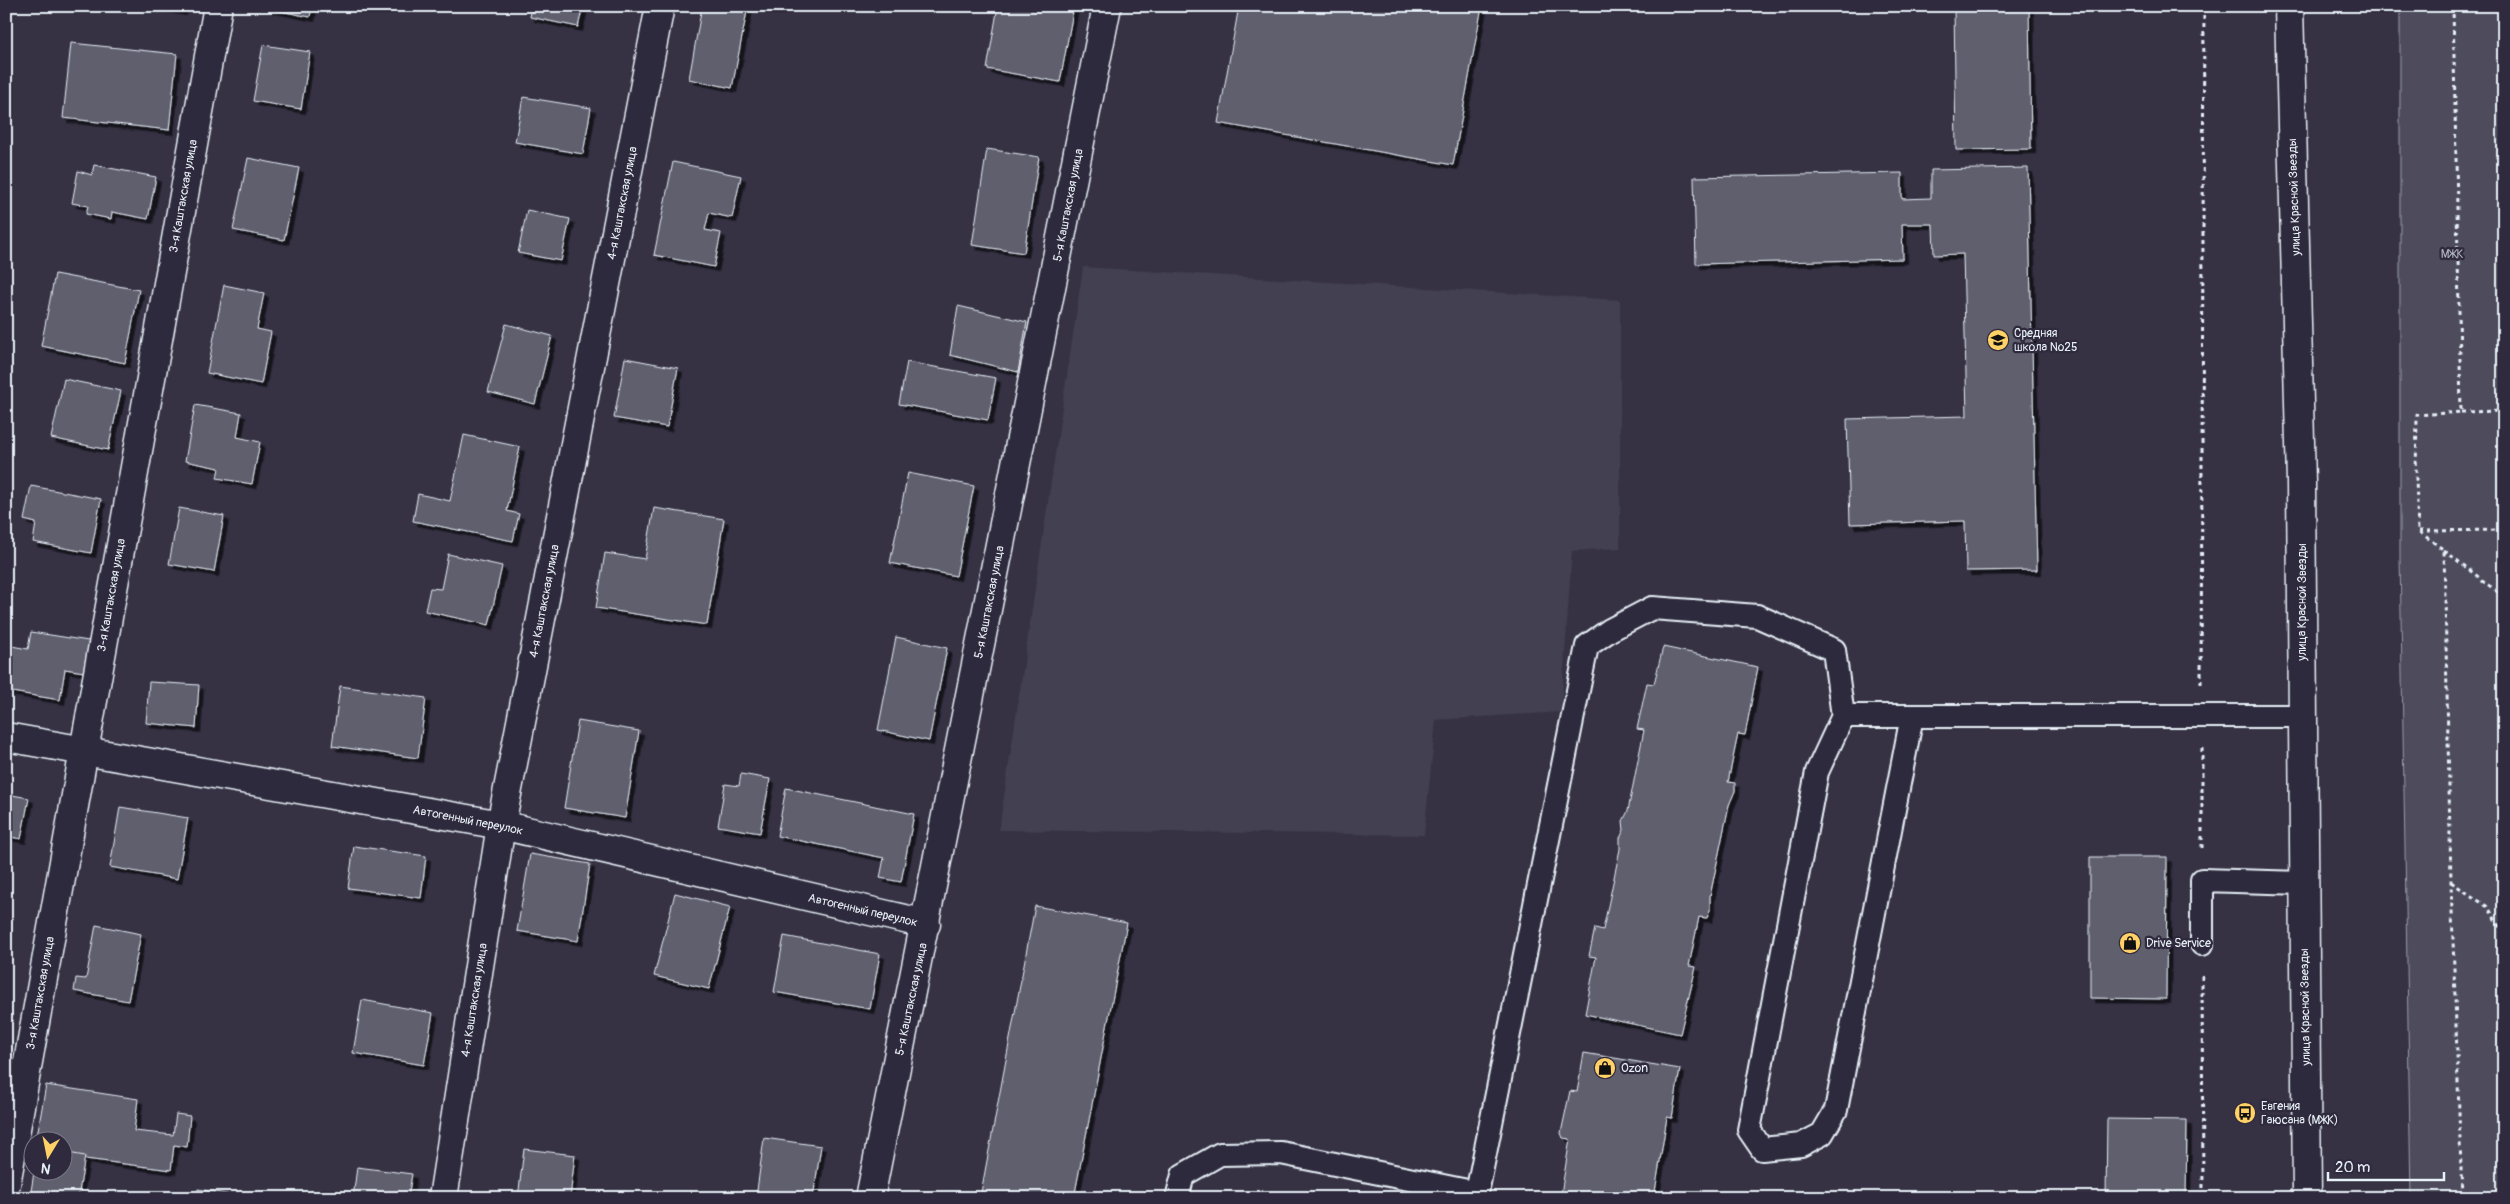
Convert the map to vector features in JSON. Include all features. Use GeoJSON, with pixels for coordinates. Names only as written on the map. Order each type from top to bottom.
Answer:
{"type":"FeatureCollection","features":[{"type":"Feature","properties":{"kind":"street","name":"3-я Каштакская улица"},"geometry":{"type":"LineString","coordinates":[[6,1184],[82,751],[218,6]]}},
{"type":"Feature","properties":{"kind":"street","name":"4-я Каштакская улица"},"geometry":{"type":"LineString","coordinates":[[443,1198],[501,825],[660,6]]}},
{"type":"Feature","properties":{"kind":"street","name":"5-я Каштакская улица"},"geometry":{"type":"LineString","coordinates":[[870,1198],[1107,6]]}},
{"type":"Feature","properties":{"kind":"street","name":"улица Красной Звезды"},"geometry":{"type":"LineString","coordinates":[[2289,6],[2301,482],[2307,1198]]}},
{"type":"Feature","properties":{"kind":"street","name":"Автогенный переулок"},"geometry":{"type":"LineString","coordinates":[[6,737],[501,825],[926,924]]}},
{"type":"Feature","properties":{"kind":"lane"},"geometry":{"type":"LineString","coordinates":[[1177,1198],[1182,1175],[1220,1154],[1282,1153],[1477,1193],[1587,646],[1610,630],[1652,608],[1757,616],[1834,650],[1843,716],[1817,772],[1749,1130],[1762,1149],[1801,1145],[1822,1134],[1836,1110],[1912,716]]}},
{"type":"Feature","properties":{"kind":"lane"},"geometry":{"type":"LineString","coordinates":[[1843,716],[2302,716]]}},
{"type":"Feature","properties":{"kind":"lane"},"geometry":{"type":"LineString","coordinates":[[2202,944],[2202,880],[2303,883]]}},
{"type":"Feature","properties":{"kind":"path"},"geometry":{"type":"LineString","coordinates":[[2202,880],[2204,6]]}},
{"type":"Feature","properties":{"kind":"path"},"geometry":{"type":"LineString","coordinates":[[2453,6],[2460,412]]}},
{"type":"Feature","properties":{"kind":"path"},"geometry":{"type":"LineString","coordinates":[[2418,531],[2416,479],[2417,415],[2504,411]]}},
{"type":"Feature","properties":{"kind":"path"},"geometry":{"type":"LineString","coordinates":[[2418,531],[2504,530]]}},
{"type":"Feature","properties":{"kind":"path"},"geometry":{"type":"LineString","coordinates":[[2418,531],[2504,597]]}},
{"type":"Feature","properties":{"kind":"path"},"geometry":{"type":"LineString","coordinates":[[2444,550],[2451,882],[2462,1198]]}},
{"type":"Feature","properties":{"kind":"path"},"geometry":{"type":"LineString","coordinates":[[2451,882],[2488,907],[2504,935]]}},
{"type":"Feature","properties":{"kind":"path"},"geometry":{"type":"LineString","coordinates":[[2202,944],[2203,1198]]}},
{"type":"Feature","properties":{"kind":"shaded area"},"geometry":{"type":"Polygon","coordinates":[[[1083,267],[1620,300],[1620,548],[1572,551],[1561,712],[1436,720],[1424,835],[999,830],[1083,267]]]}},
{"type":"Feature","properties":{"kind":"green space","name":"МЖК"},"geometry":{"type":"Polygon","coordinates":[[[2400,6],[2504,6],[2504,1198],[2411,1198],[2400,556],[2400,6]]]}},
{"type":"Feature","properties":{"kind":"building"},"geometry":{"type":"Polygon","coordinates":[[[153,6],[183,6],[182,11],[153,6]]]}},
{"type":"Feature","properties":{"kind":"building"},"geometry":{"type":"Polygon","coordinates":[[[256,6],[312,6],[310,17],[256,6]]]}},
{"type":"Feature","properties":{"kind":"building"},"geometry":{"type":"Polygon","coordinates":[[[532,6],[583,6],[578,27],[530,17],[532,6]]]}},
{"type":"Feature","properties":{"kind":"building"},"geometry":{"type":"Polygon","coordinates":[[[702,6],[748,6],[732,88],[689,79],[702,6]]]}},
{"type":"Feature","properties":{"kind":"building"},"geometry":{"type":"Polygon","coordinates":[[[998,6],[1074,6],[1060,82],[987,69],[998,6]]]}},
{"type":"Feature","properties":{"kind":"building"},"geometry":{"type":"Polygon","coordinates":[[[1239,6],[1482,6],[1453,165],[1218,123],[1239,6]]]}},
{"type":"Feature","properties":{"kind":"building"},"geometry":{"type":"Polygon","coordinates":[[[1954,6],[2029,6],[2031,149],[1956,150],[1954,6]]]}},
{"type":"Feature","properties":{"kind":"building"},"geometry":{"type":"Polygon","coordinates":[[[71,43],[177,54],[169,130],[63,118],[71,43]]]}},
{"type":"Feature","properties":{"kind":"building"},"geometry":{"type":"Polygon","coordinates":[[[263,45],[310,52],[301,109],[253,101],[263,45]]]}},
{"type":"Feature","properties":{"kind":"building"},"geometry":{"type":"Polygon","coordinates":[[[523,97],[591,108],[583,154],[515,142],[523,97]]]}},
{"type":"Feature","properties":{"kind":"building"},"geometry":{"type":"Polygon","coordinates":[[[987,149],[1039,157],[1024,253],[972,245],[987,149]]]}},
{"type":"Feature","properties":{"kind":"building"},"geometry":{"type":"Polygon","coordinates":[[[248,158],[299,168],[284,240],[233,230],[248,158]]]}},
{"type":"Feature","properties":{"kind":"building"},"geometry":{"type":"Polygon","coordinates":[[[673,162],[741,176],[732,218],[709,213],[705,230],[721,233],[714,267],[654,255],[673,162]]]}},
{"type":"Feature","properties":{"kind":"building"},"geometry":{"type":"Polygon","coordinates":[[[94,165],[156,177],[148,219],[112,212],[111,219],[86,214],[88,206],[72,203],[78,171],[92,175],[94,165]]]}},
{"type":"Feature","properties":{"kind":"building","name":"Средняя школа №25"},"geometry":{"type":"Polygon","coordinates":[[[2028,168],[2037,570],[1966,571],[1965,521],[1850,524],[1847,419],[1967,416],[1963,254],[1934,255],[1933,224],[1902,224],[1903,259],[1696,264],[1694,177],[1902,173],[1902,199],[1931,198],[1931,170],[2028,168]]]}},
{"type":"Feature","properties":{"kind":"building"},"geometry":{"type":"Polygon","coordinates":[[[527,210],[570,219],[561,261],[518,253],[527,210]]]}},
{"type":"Feature","properties":{"kind":"building"},"geometry":{"type":"Polygon","coordinates":[[[55,274],[139,290],[125,363],[41,346],[55,274]]]}},
{"type":"Feature","properties":{"kind":"building"},"geometry":{"type":"Polygon","coordinates":[[[224,285],[264,293],[257,329],[271,332],[261,384],[207,373],[224,285]]]}},
{"type":"Feature","properties":{"kind":"building"},"geometry":{"type":"Polygon","coordinates":[[[958,306],[1027,322],[1018,372],[950,355],[958,306]]]}},
{"type":"Feature","properties":{"kind":"building"},"geometry":{"type":"Polygon","coordinates":[[[506,324],[552,336],[535,404],[488,392],[506,324]]]}},
{"type":"Feature","properties":{"kind":"building"},"geometry":{"type":"Polygon","coordinates":[[[625,358],[678,368],[667,427],[614,418],[625,358]]]}},
{"type":"Feature","properties":{"kind":"building"},"geometry":{"type":"Polygon","coordinates":[[[907,362],[996,378],[988,420],[899,404],[907,362]]]}},
{"type":"Feature","properties":{"kind":"building"},"geometry":{"type":"Polygon","coordinates":[[[64,379],[121,391],[108,450],[51,438],[64,379]]]}},
{"type":"Feature","properties":{"kind":"building"},"geometry":{"type":"Polygon","coordinates":[[[195,405],[241,413],[237,437],[260,442],[252,484],[217,478],[219,468],[185,461],[195,405]]]}},
{"type":"Feature","properties":{"kind":"building"},"geometry":{"type":"Polygon","coordinates":[[[464,435],[520,447],[507,511],[519,514],[513,541],[413,521],[418,494],[450,501],[464,435]]]}},
{"type":"Feature","properties":{"kind":"building"},"geometry":{"type":"Polygon","coordinates":[[[908,473],[974,486],[956,576],[890,563],[908,473]]]}},
{"type":"Feature","properties":{"kind":"building"},"geometry":{"type":"Polygon","coordinates":[[[31,486],[101,499],[91,553],[33,542],[36,523],[24,520],[31,486]]]}},
{"type":"Feature","properties":{"kind":"building"},"geometry":{"type":"Polygon","coordinates":[[[179,508],[224,516],[214,572],[169,564],[179,508]]]}},
{"type":"Feature","properties":{"kind":"building"},"geometry":{"type":"Polygon","coordinates":[[[654,508],[724,519],[707,625],[596,608],[605,553],[645,559],[654,508]]]}},
{"type":"Feature","properties":{"kind":"building"},"geometry":{"type":"Polygon","coordinates":[[[448,554],[502,566],[489,625],[425,611],[430,588],[441,589],[448,554]]]}},
{"type":"Feature","properties":{"kind":"building"},"geometry":{"type":"Polygon","coordinates":[[[31,632],[95,642],[90,673],[65,669],[60,700],[6,691],[6,645],[28,649],[31,632]]]}},
{"type":"Feature","properties":{"kind":"building"},"geometry":{"type":"Polygon","coordinates":[[[896,637],[947,648],[929,741],[878,730],[896,637]]]}},
{"type":"Feature","properties":{"kind":"building"},"geometry":{"type":"Polygon","coordinates":[[[1663,647],[1758,667],[1745,735],[1738,734],[1728,782],[1735,783],[1735,791],[1729,805],[1710,896],[1710,910],[1707,918],[1699,917],[1689,966],[1696,967],[1680,1034],[1585,1014],[1596,957],[1589,956],[1595,928],[1603,930],[1620,849],[1620,838],[1624,830],[1623,821],[1628,811],[1644,730],[1637,729],[1647,683],[1654,684],[1663,647]]]}},
{"type":"Feature","properties":{"kind":"building"},"geometry":{"type":"Polygon","coordinates":[[[149,682],[199,685],[196,728],[146,723],[149,682]]]}},
{"type":"Feature","properties":{"kind":"building"},"geometry":{"type":"Polygon","coordinates":[[[340,686],[426,698],[418,758],[332,746],[340,686]]]}},
{"type":"Feature","properties":{"kind":"building"},"geometry":{"type":"Polygon","coordinates":[[[578,721],[639,731],[625,818],[564,808],[578,721]]]}},
{"type":"Feature","properties":{"kind":"building"},"geometry":{"type":"Polygon","coordinates":[[[741,774],[770,779],[760,833],[718,826],[725,784],[739,786],[741,774]]]}},
{"type":"Feature","properties":{"kind":"building"},"geometry":{"type":"Polygon","coordinates":[[[786,788],[914,814],[901,882],[880,878],[884,858],[777,836],[786,788]]]}},
{"type":"Feature","properties":{"kind":"building"},"geometry":{"type":"Polygon","coordinates":[[[6,794],[29,798],[21,839],[6,836],[6,794]]]}},
{"type":"Feature","properties":{"kind":"building"},"geometry":{"type":"Polygon","coordinates":[[[120,807],[188,818],[177,879],[110,867],[120,807]]]}},
{"type":"Feature","properties":{"kind":"building"},"geometry":{"type":"Polygon","coordinates":[[[354,846],[426,856],[421,898],[348,888],[354,846]]]}},
{"type":"Feature","properties":{"kind":"building"},"geometry":{"type":"Polygon","coordinates":[[[530,854],[590,864],[578,941],[517,931],[530,854]]]}},
{"type":"Feature","properties":{"kind":"building"},"geometry":{"type":"Polygon","coordinates":[[[2090,857],[2167,857],[2166,999],[2090,998],[2090,857]]]}},
{"type":"Feature","properties":{"kind":"building"},"geometry":{"type":"Polygon","coordinates":[[[675,893],[730,907],[709,989],[654,976],[675,893]]]}},
{"type":"Feature","properties":{"kind":"building"},"geometry":{"type":"Polygon","coordinates":[[[1035,906],[1127,923],[1074,1198],[980,1198],[1035,906]]]}},
{"type":"Feature","properties":{"kind":"building"},"geometry":{"type":"Polygon","coordinates":[[[96,925],[141,934],[128,1001],[74,991],[76,978],[86,979],[96,925]]]}},
{"type":"Feature","properties":{"kind":"building"},"geometry":{"type":"Polygon","coordinates":[[[784,936],[880,954],[870,1009],[774,992],[784,936]]]}},
{"type":"Feature","properties":{"kind":"building"},"geometry":{"type":"Polygon","coordinates":[[[362,1000],[433,1013],[424,1065],[353,1053],[362,1000]]]}},
{"type":"Feature","properties":{"kind":"building"},"geometry":{"type":"Polygon","coordinates":[[[1584,1053],[1680,1069],[1672,1118],[1667,1117],[1654,1198],[1553,1198],[1554,1193],[1561,1194],[1570,1139],[1563,1138],[1561,1133],[1570,1091],[1577,1092],[1584,1053]]]}},
{"type":"Feature","properties":{"kind":"building"},"geometry":{"type":"Polygon","coordinates":[[[46,1085],[138,1099],[134,1131],[173,1135],[176,1114],[190,1116],[187,1147],[174,1145],[171,1170],[72,1157],[72,1132],[38,1132],[46,1085]]]}},
{"type":"Feature","properties":{"kind":"building"},"geometry":{"type":"Polygon","coordinates":[[[2107,1119],[2187,1120],[2186,1198],[2106,1198],[2107,1119]]]}},
{"type":"Feature","properties":{"kind":"building"},"geometry":{"type":"Polygon","coordinates":[[[764,1138],[821,1146],[813,1198],[756,1198],[764,1138]]]}},
{"type":"Feature","properties":{"kind":"building"},"geometry":{"type":"Polygon","coordinates":[[[524,1149],[575,1155],[570,1198],[518,1198],[524,1149]]]}},
{"type":"Feature","properties":{"kind":"building"},"geometry":{"type":"Polygon","coordinates":[[[72,1154],[85,1156],[78,1198],[30,1198],[32,1182],[72,1182],[72,1154]]]}},
{"type":"Feature","properties":{"kind":"building"},"geometry":{"type":"Polygon","coordinates":[[[357,1167],[412,1174],[408,1198],[353,1198],[357,1167]]]}},
{"type":"Feature","properties":{"kind":"building"},"geometry":{"type":"Polygon","coordinates":[[[198,1189],[249,1198],[196,1198],[198,1189]]]}},
{"type":"Feature","properties":{"kind":"place","name":"Средняя школа №25"},"geometry":{"type":"Point","coordinates":[1998,340]}},
{"type":"Feature","properties":{"kind":"place","name":"Drive Service"},"geometry":{"type":"Point","coordinates":[2130,943]}},
{"type":"Feature","properties":{"kind":"place","name":"Ozon"},"geometry":{"type":"Point","coordinates":[1605,1068]}},
{"type":"Feature","properties":{"kind":"place","name":"Евгения Гаюсана (МЖК)"},"geometry":{"type":"Point","coordinates":[2245,1113]}}]}
